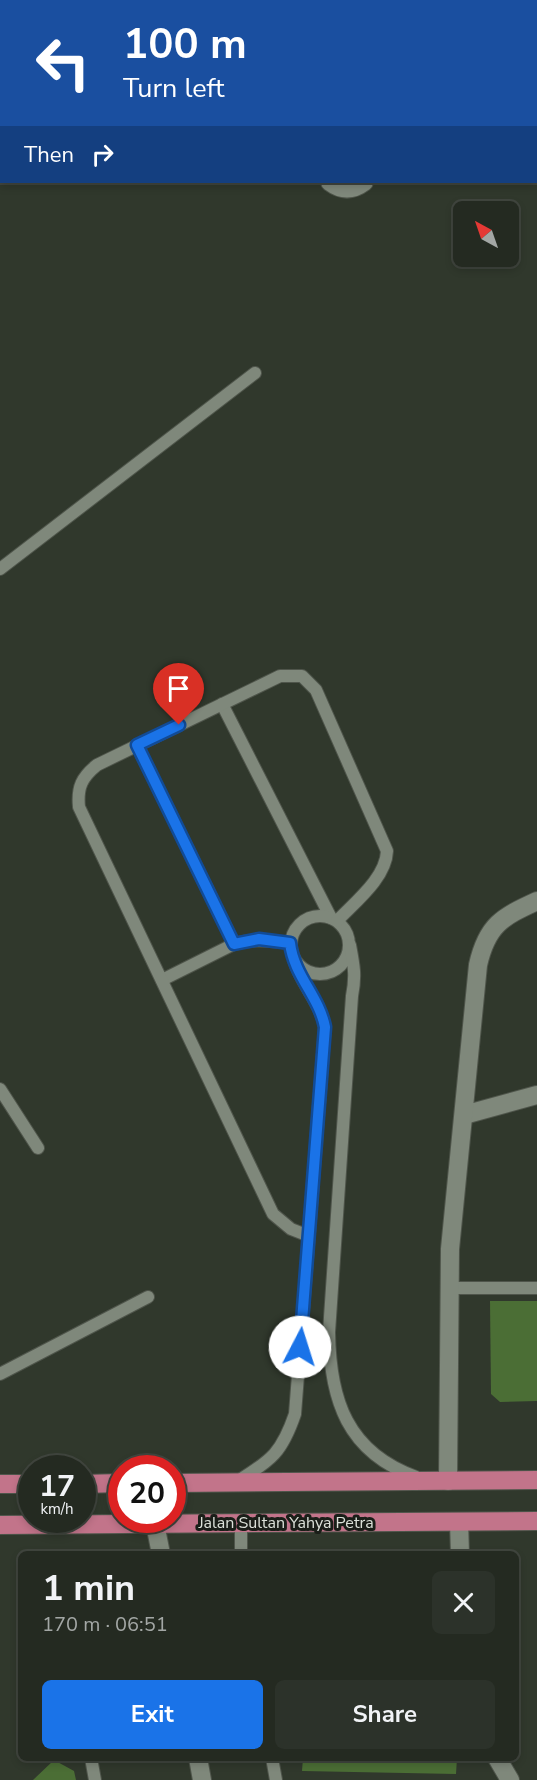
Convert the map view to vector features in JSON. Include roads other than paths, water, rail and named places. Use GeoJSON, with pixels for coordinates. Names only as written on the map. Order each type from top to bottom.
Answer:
{"type":"FeatureCollection","features":[{"type":"Feature","properties":{"kind":"highway"},"geometry":{"type":"LineString","coordinates":[[186,1483],[537,1480]]}},
{"type":"Feature","properties":{"kind":"highway"},"geometry":{"type":"LineString","coordinates":[[0,1484],[18,1484]]}},
{"type":"Feature","properties":{"kind":"highway","name":"Jalan Sultan Yahya Petra"},"geometry":{"type":"LineString","coordinates":[[186,1524],[537,1521]]}},
{"type":"Feature","properties":{"kind":"highway","name":"Jalan Sultan Yahya Petra"},"geometry":{"type":"LineString","coordinates":[[0,1525],[108,1524]]}},
{"type":"Feature","properties":{"kind":"street"},"geometry":{"type":"LineString","coordinates":[[332,183],[340,188],[348,189],[362,183]]}},
{"type":"Feature","properties":{"kind":"street"},"geometry":{"type":"LineString","coordinates":[[448,1481],[450,1249],[478,965],[482,945],[491,930],[504,918],[537,901]]}},
{"type":"Feature","properties":{"kind":"street"},"geometry":{"type":"LineString","coordinates":[[464,1115],[537,1095]]}},
{"type":"Feature","properties":{"kind":"street"},"geometry":{"type":"LineString","coordinates":[[459,1522],[460,1551]]}},
{"type":"Feature","properties":{"kind":"street"},"geometry":{"type":"LineString","coordinates":[[156,1533],[160,1551]]}},
{"type":"Feature","properties":{"kind":"street"},"geometry":{"type":"LineString","coordinates":[[199,1761],[202,1780]]}},
{"type":"Feature","properties":{"kind":"street"},"geometry":{"type":"LineString","coordinates":[[499,1761],[510,1780]]}},
{"type":"Feature","properties":{"kind":"lane"},"geometry":{"type":"LineString","coordinates":[[0,569],[255,373]]}},
{"type":"Feature","properties":{"kind":"lane"},"geometry":{"type":"LineString","coordinates":[[309,1236],[291,1229],[273,1214],[79,807],[80,785],[87,773],[97,765],[137,745],[280,676],[302,675],[316,690],[385,842],[387,851],[387,859],[380,874],[334,919]]}},
{"type":"Feature","properties":{"kind":"lane"},"geometry":{"type":"LineString","coordinates":[[222,704],[334,919],[344,928],[356,970],[351,1008],[330,1320],[329,1350],[338,1400],[344,1417],[354,1434],[385,1462],[400,1471],[428,1481]]}},
{"type":"Feature","properties":{"kind":"lane"},"geometry":{"type":"LineString","coordinates":[[137,745],[234,944]]}},
{"type":"Feature","properties":{"kind":"lane"},"geometry":{"type":"LineString","coordinates":[[235,1483],[273,1456],[286,1439],[295,1414],[325,1027],[323,1015],[303,982],[290,943],[298,925],[306,919],[315,916],[334,919]]}},
{"type":"Feature","properties":{"kind":"lane"},"geometry":{"type":"LineString","coordinates":[[162,980],[234,944],[259,939],[290,943]]}},
{"type":"Feature","properties":{"kind":"lane"},"geometry":{"type":"LineString","coordinates":[[294,960],[300,968],[309,972],[319,975],[328,973],[344,963],[350,945]]}},
{"type":"Feature","properties":{"kind":"lane"},"geometry":{"type":"LineString","coordinates":[[0,1089],[38,1148]]}},
{"type":"Feature","properties":{"kind":"lane"},"geometry":{"type":"LineString","coordinates":[[450,1288],[537,1288]]}},
{"type":"Feature","properties":{"kind":"lane"},"geometry":{"type":"LineString","coordinates":[[0,1374],[148,1297]]}},
{"type":"Feature","properties":{"kind":"lane"},"geometry":{"type":"LineString","coordinates":[[240,1551],[241,1524]]}},
{"type":"Feature","properties":{"kind":"lane"},"geometry":{"type":"LineString","coordinates":[[92,1761],[95,1780]]}},
{"type":"Feature","properties":{"kind":"lane"},"geometry":{"type":"LineString","coordinates":[[273,1761],[276,1780]]}}]}
